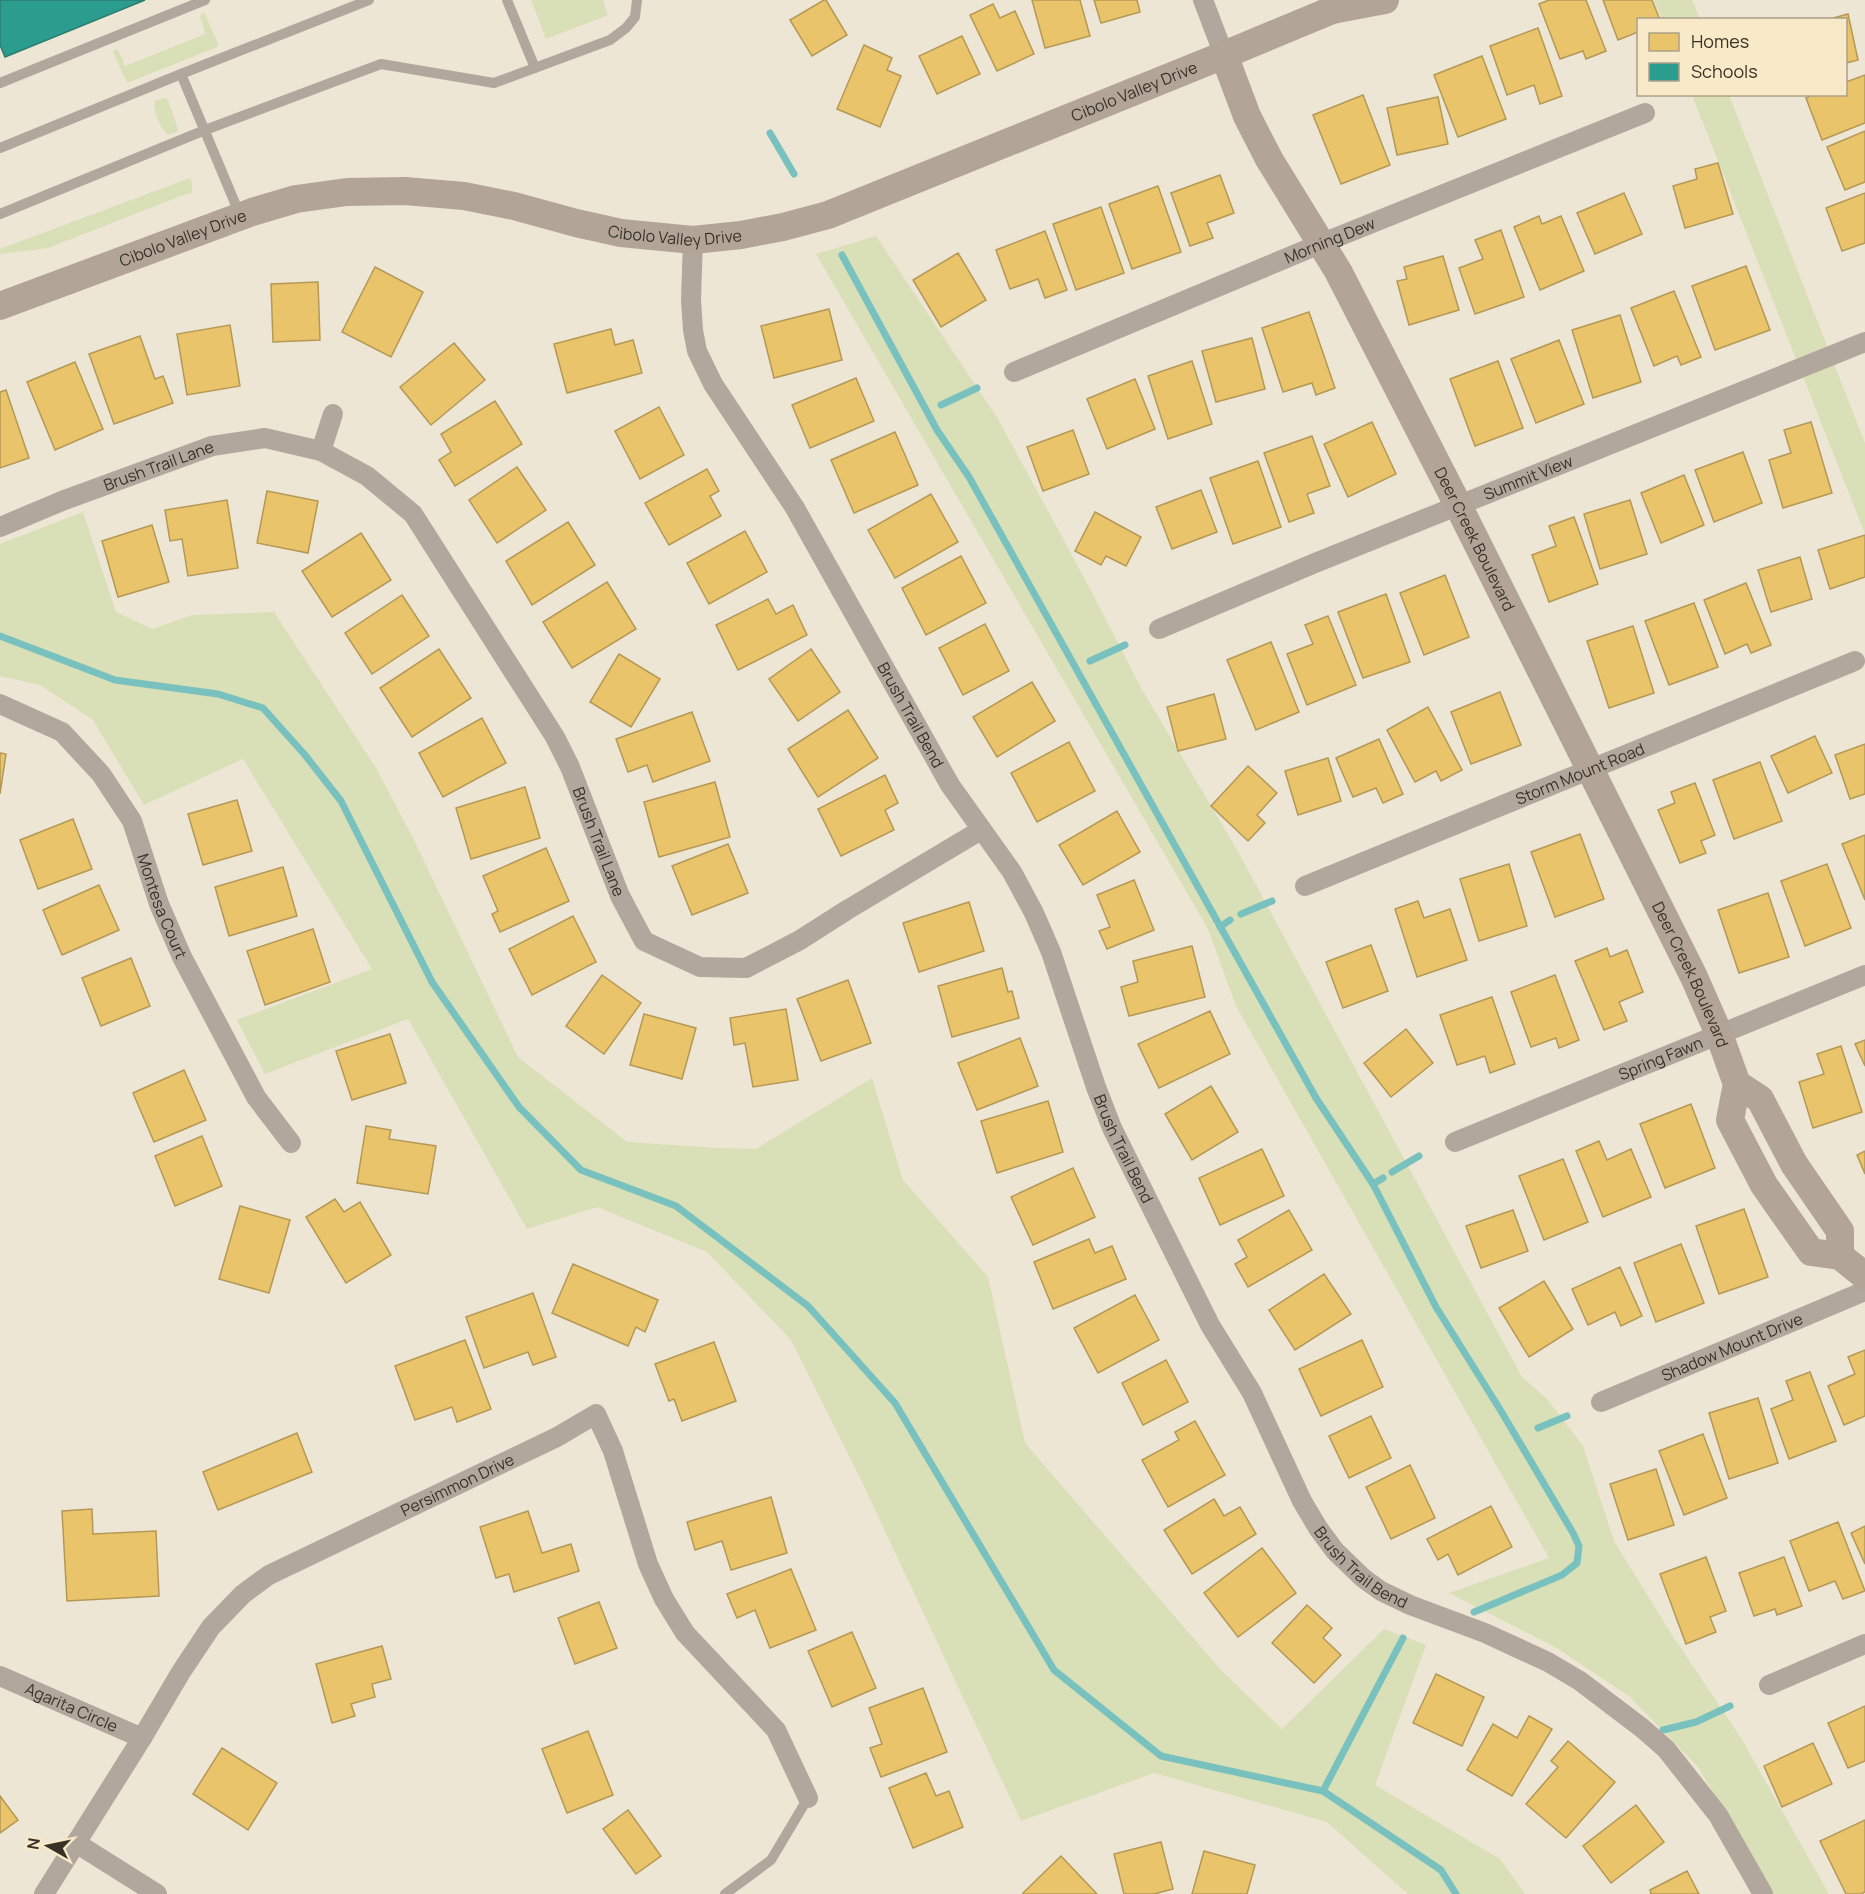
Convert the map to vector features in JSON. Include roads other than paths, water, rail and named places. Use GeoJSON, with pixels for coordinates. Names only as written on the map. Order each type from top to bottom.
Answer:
{"type":"FeatureCollection","features":[{"type":"Feature","properties":{"kind":"main road","name":"Cibolo Valley Drive"},"geometry":{"type":"LineString","coordinates":[[0,306],[240,217],[296,199],[347,192],[405,191],[474,198],[621,233],[693,240],[751,233],[828,214],[1224,55],[1339,5],[1385,0]]}},
{"type":"Feature","properties":{"kind":"main road","name":"Deer Creek Boulevard"},"geometry":{"type":"LineString","coordinates":[[1224,55],[1247,116],[1269,159],[1338,272],[1591,769],[1694,977],[1719,1034],[1737,1084],[1760,1099],[1794,1164],[1840,1231],[1840,1257],[1865,1276]]}},
{"type":"Feature","properties":{"kind":"street","name":"Deer Creek Boulevard"},"geometry":{"type":"LineString","coordinates":[[1203,0],[1224,55]]}},
{"type":"Feature","properties":{"kind":"street","name":"Morning Dew"},"geometry":{"type":"LineString","coordinates":[[1014,372],[1320,244],[1646,112]]}},
{"type":"Feature","properties":{"kind":"street","name":"Brush Trail Bend"},"geometry":{"type":"LineString","coordinates":[[693,240],[691,300],[697,351],[713,384],[795,508],[950,785],[1012,872],[1051,952],[1096,1087],[1136,1178],[1210,1325],[1252,1393],[1302,1501],[1335,1551],[1363,1578],[1381,1591],[1410,1605],[1485,1633],[1548,1662],[1580,1681],[1642,1728],[1666,1749],[1718,1815],[1763,1894]]}},
{"type":"Feature","properties":{"kind":"street","name":"Summit View"},"geometry":{"type":"LineString","coordinates":[[1159,629],[1865,342]]}},
{"type":"Feature","properties":{"kind":"street"},"geometry":{"type":"LineString","coordinates":[[321,451],[333,414]]}},
{"type":"Feature","properties":{"kind":"street","name":"Brush Trail Lane"},"geometry":{"type":"LineString","coordinates":[[0,527],[62,501],[212,446],[265,438],[321,451],[367,476],[413,514],[555,737],[570,767],[620,897],[644,941],[700,967],[746,968],[800,940],[981,830]]}},
{"type":"Feature","properties":{"kind":"street","name":"Storm Mount Road"},"geometry":{"type":"LineString","coordinates":[[1305,886],[1855,661]]}},
{"type":"Feature","properties":{"kind":"street","name":"Montesa Court"},"geometry":{"type":"LineString","coordinates":[[0,704],[62,732],[106,782],[132,821],[159,904],[182,957],[256,1097],[291,1143]]}},
{"type":"Feature","properties":{"kind":"street","name":"Spring Fawn"},"geometry":{"type":"LineString","coordinates":[[1455,1142],[1865,975]]}},
{"type":"Feature","properties":{"kind":"street","name":"Shadow Mount Drive"},"geometry":{"type":"LineString","coordinates":[[1601,1402],[1865,1291]]}},
{"type":"Feature","properties":{"kind":"street","name":"Persimmon Drive"},"geometry":{"type":"LineString","coordinates":[[44,1894],[181,1672],[211,1627],[243,1594],[269,1575],[557,1437],[596,1414],[613,1451],[648,1564],[664,1599],[685,1633],[776,1730],[808,1798]]}},
{"type":"Feature","properties":{"kind":"street"},"geometry":{"type":"LineString","coordinates":[[1769,1685],[1865,1644]]}},
{"type":"Feature","properties":{"kind":"street","name":"Agarita Circle"},"geometry":{"type":"LineString","coordinates":[[0,1676],[142,1738]]}},
{"type":"Feature","properties":{"kind":"street"},"geometry":{"type":"LineString","coordinates":[[76,1843],[157,1894]]}},
{"type":"Feature","properties":{"kind":"lane"},"geometry":{"type":"LineString","coordinates":[[0,83],[205,0]]}},
{"type":"Feature","properties":{"kind":"lane"},"geometry":{"type":"LineString","coordinates":[[0,148],[369,0]]}},
{"type":"Feature","properties":{"kind":"lane"},"geometry":{"type":"LineString","coordinates":[[507,0],[535,68]]}},
{"type":"Feature","properties":{"kind":"lane"},"geometry":{"type":"LineString","coordinates":[[0,214],[205,130],[381,64],[494,83],[610,40],[626,28],[634,17],[636,0]]}},
{"type":"Feature","properties":{"kind":"lane"},"geometry":{"type":"LineString","coordinates":[[181,74],[240,217]]}},
{"type":"Feature","properties":{"kind":"lane"},"geometry":{"type":"LineString","coordinates":[[725,1894],[771,1860],[808,1798]]}},
{"type":"Feature","properties":{"kind":"waterway"},"geometry":{"type":"LineString","coordinates":[[770,133],[794,174]]}},
{"type":"Feature","properties":{"kind":"waterway"},"geometry":{"type":"LineString","coordinates":[[842,255],[937,430],[969,477],[1316,1098],[1373,1184],[1436,1307],[1573,1533],[1579,1546],[1577,1563],[1562,1575],[1474,1612]]}},
{"type":"Feature","properties":{"kind":"waterway"},"geometry":{"type":"LineString","coordinates":[[941,405],[977,388]]}},
{"type":"Feature","properties":{"kind":"waterway"},"geometry":{"type":"LineString","coordinates":[[0,636],[115,680],[218,694],[263,708],[305,755],[341,801],[432,982],[519,1107],[581,1170],[676,1206],[808,1306],[895,1403],[1054,1670],[1161,1756],[1323,1791],[1441,1870],[1456,1894]]}},
{"type":"Feature","properties":{"kind":"waterway"},"geometry":{"type":"LineString","coordinates":[[1090,661],[1125,645]]}},
{"type":"Feature","properties":{"kind":"waterway"},"geometry":{"type":"LineString","coordinates":[[1241,914],[1272,901]]}},
{"type":"Feature","properties":{"kind":"waterway"},"geometry":{"type":"LineString","coordinates":[[1220,927],[1230,920]]}},
{"type":"Feature","properties":{"kind":"waterway"},"geometry":{"type":"LineString","coordinates":[[1392,1172],[1419,1156]]}},
{"type":"Feature","properties":{"kind":"waterway"},"geometry":{"type":"LineString","coordinates":[[1373,1184],[1383,1178]]}},
{"type":"Feature","properties":{"kind":"waterway"},"geometry":{"type":"LineString","coordinates":[[1538,1428],[1567,1416]]}},
{"type":"Feature","properties":{"kind":"waterway"},"geometry":{"type":"LineString","coordinates":[[1323,1791],[1403,1638]]}},
{"type":"Feature","properties":{"kind":"waterway"},"geometry":{"type":"LineString","coordinates":[[1663,1730],[1696,1722],[1730,1706]]}}]}
